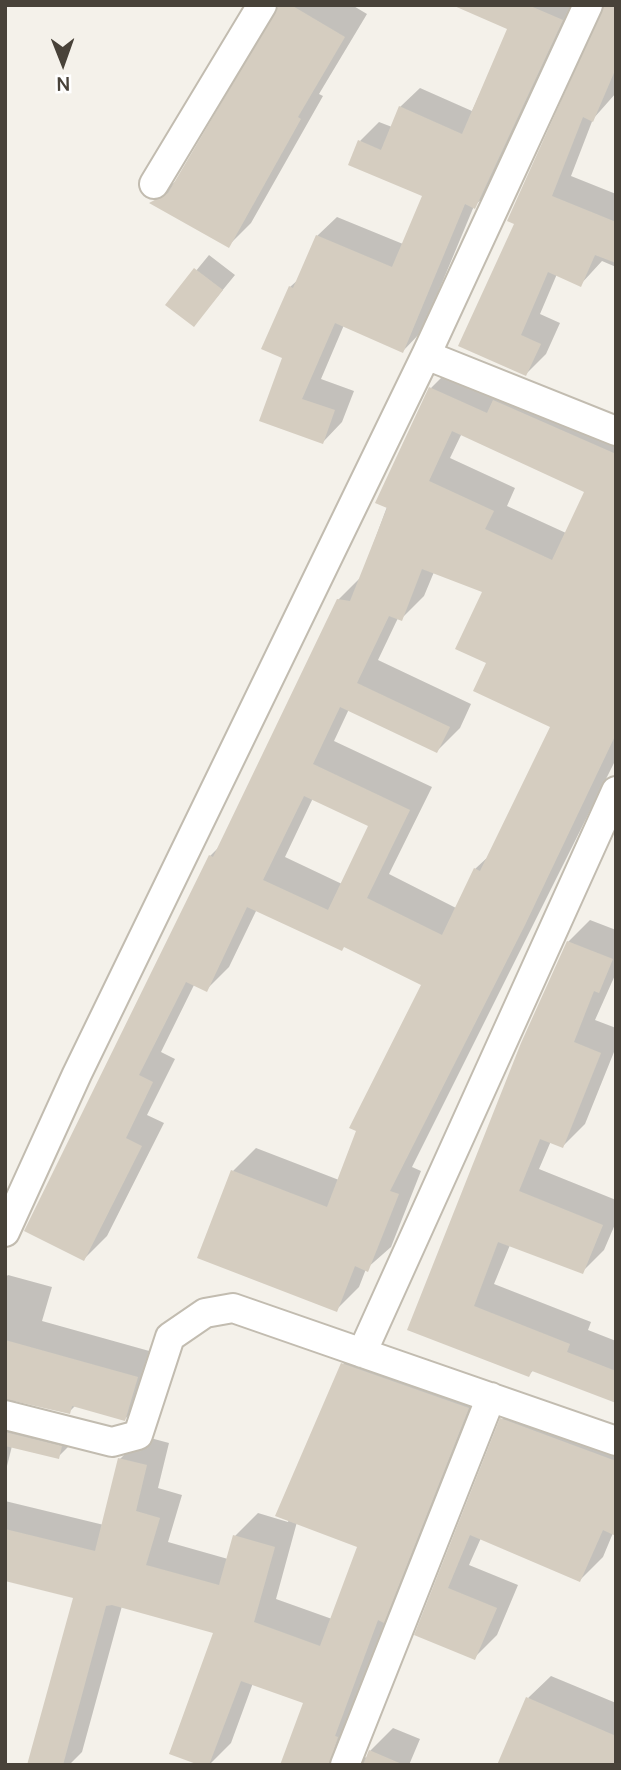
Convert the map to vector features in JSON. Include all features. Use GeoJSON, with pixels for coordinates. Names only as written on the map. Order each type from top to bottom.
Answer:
{"type":"FeatureCollection","features":[{"type":"Feature","properties":{"kind":"street"},"geometry":{"type":"LineString","coordinates":[[154,184],[262,5]]}},
{"type":"Feature","properties":{"kind":"street"},"geometry":{"type":"LineString","coordinates":[[5,1232],[77,1074],[426,355],[588,5]]}},
{"type":"Feature","properties":{"kind":"street"},"geometry":{"type":"LineString","coordinates":[[426,355],[616,431]]}},
{"type":"Feature","properties":{"kind":"street"},"geometry":{"type":"LineString","coordinates":[[362,1353],[616,791]]}},
{"type":"Feature","properties":{"kind":"street"},"geometry":{"type":"LineString","coordinates":[[5,1415],[112,1442],[138,1435],[170,1337],[205,1313],[233,1308],[616,1441]]}},
{"type":"Feature","properties":{"kind":"street"},"geometry":{"type":"LineString","coordinates":[[345,1765],[491,1397]]}},
{"type":"Feature","properties":{"kind":"building"},"geometry":{"type":"Polygon","coordinates":[[[279,5],[291,5],[345,37],[298,117],[301,119],[229,248],[149,203],[168,193],[279,5]]]}},
{"type":"Feature","properties":{"kind":"building"},"geometry":{"type":"Polygon","coordinates":[[[452,5],[528,5],[563,20],[475,209],[465,204],[403,353],[335,323],[302,399],[335,410],[323,444],[259,421],[282,358],[261,349],[289,286],[293,288],[316,235],[392,267],[422,196],[348,165],[358,140],[381,150],[399,106],[462,134],[507,29],[452,5]]]}},
{"type":"Feature","properties":{"kind":"building"},"geometry":{"type":"Polygon","coordinates":[[[604,5],[616,5],[616,68],[593,122],[583,117],[552,196],[616,222],[616,263],[595,255],[581,287],[548,272],[521,335],[541,344],[526,376],[458,346],[514,224],[507,221],[604,5]]]}},
{"type":"Feature","properties":{"kind":"building"},"geometry":{"type":"Polygon","coordinates":[[[194,268],[223,290],[194,327],[165,305],[194,268]]]}},
{"type":"Feature","properties":{"kind":"building"},"geometry":{"type":"Polygon","coordinates":[[[429,387],[487,413],[493,400],[616,454],[616,734],[525,925],[390,1191],[399,1194],[368,1272],[355,1266],[337,1312],[197,1258],[231,1170],[327,1207],[356,1131],[349,1128],[421,985],[344,947],[342,951],[247,907],[207,992],[186,982],[139,1075],[153,1082],[126,1138],[142,1146],[84,1261],[24,1231],[209,855],[213,857],[337,599],[350,601],[387,508],[375,503],[429,387]],[[452,431],[429,481],[494,511],[485,529],[552,560],[584,492],[452,431]],[[422,569],[402,621],[389,616],[357,683],[450,727],[437,753],[340,707],[313,764],[410,810],[367,898],[442,935],[474,868],[480,871],[550,727],[473,691],[486,663],[455,649],[482,592],[422,569]],[[304,796],[263,880],[328,910],[368,826],[304,796]]]}},
{"type":"Feature","properties":{"kind":"building"},"geometry":{"type":"Polygon","coordinates":[[[567,941],[613,959],[599,993],[594,991],[574,1042],[601,1053],[563,1148],[540,1139],[519,1191],[603,1225],[583,1274],[498,1242],[474,1306],[570,1344],[567,1352],[616,1371],[616,1403],[532,1371],[529,1377],[407,1330],[521,1043],[567,941]]]}},
{"type":"Feature","properties":{"kind":"building"},"geometry":{"type":"Polygon","coordinates":[[[5,1340],[138,1377],[125,1421],[72,1406],[70,1414],[5,1399],[5,1340]]]}},
{"type":"Feature","properties":{"kind":"building"},"geometry":{"type":"Polygon","coordinates":[[[341,1363],[469,1408],[384,1623],[378,1620],[335,1736],[338,1737],[329,1765],[280,1765],[303,1703],[241,1681],[209,1765],[199,1765],[169,1754],[213,1633],[112,1605],[106,1606],[63,1765],[27,1765],[73,1598],[5,1581],[5,1529],[95,1551],[118,1458],[147,1465],[136,1511],[160,1518],[146,1565],[219,1585],[233,1535],[275,1547],[254,1622],[320,1646],[357,1547],[275,1516],[341,1363]]]}},
{"type":"Feature","properties":{"kind":"building"},"geometry":{"type":"Polygon","coordinates":[[[500,1418],[616,1461],[616,1536],[603,1530],[580,1582],[470,1535],[448,1588],[497,1608],[475,1660],[414,1635],[500,1418]]]}},
{"type":"Feature","properties":{"kind":"building"},"geometry":{"type":"Polygon","coordinates":[[[5,1432],[62,1446],[59,1459],[5,1446],[5,1432]]]}},
{"type":"Feature","properties":{"kind":"building"},"geometry":{"type":"Polygon","coordinates":[[[526,1697],[616,1736],[616,1765],[497,1765],[526,1697]]]}},
{"type":"Feature","properties":{"kind":"building"},"geometry":{"type":"Polygon","coordinates":[[[369,1750],[404,1765],[363,1765],[369,1750]]]}}]}
